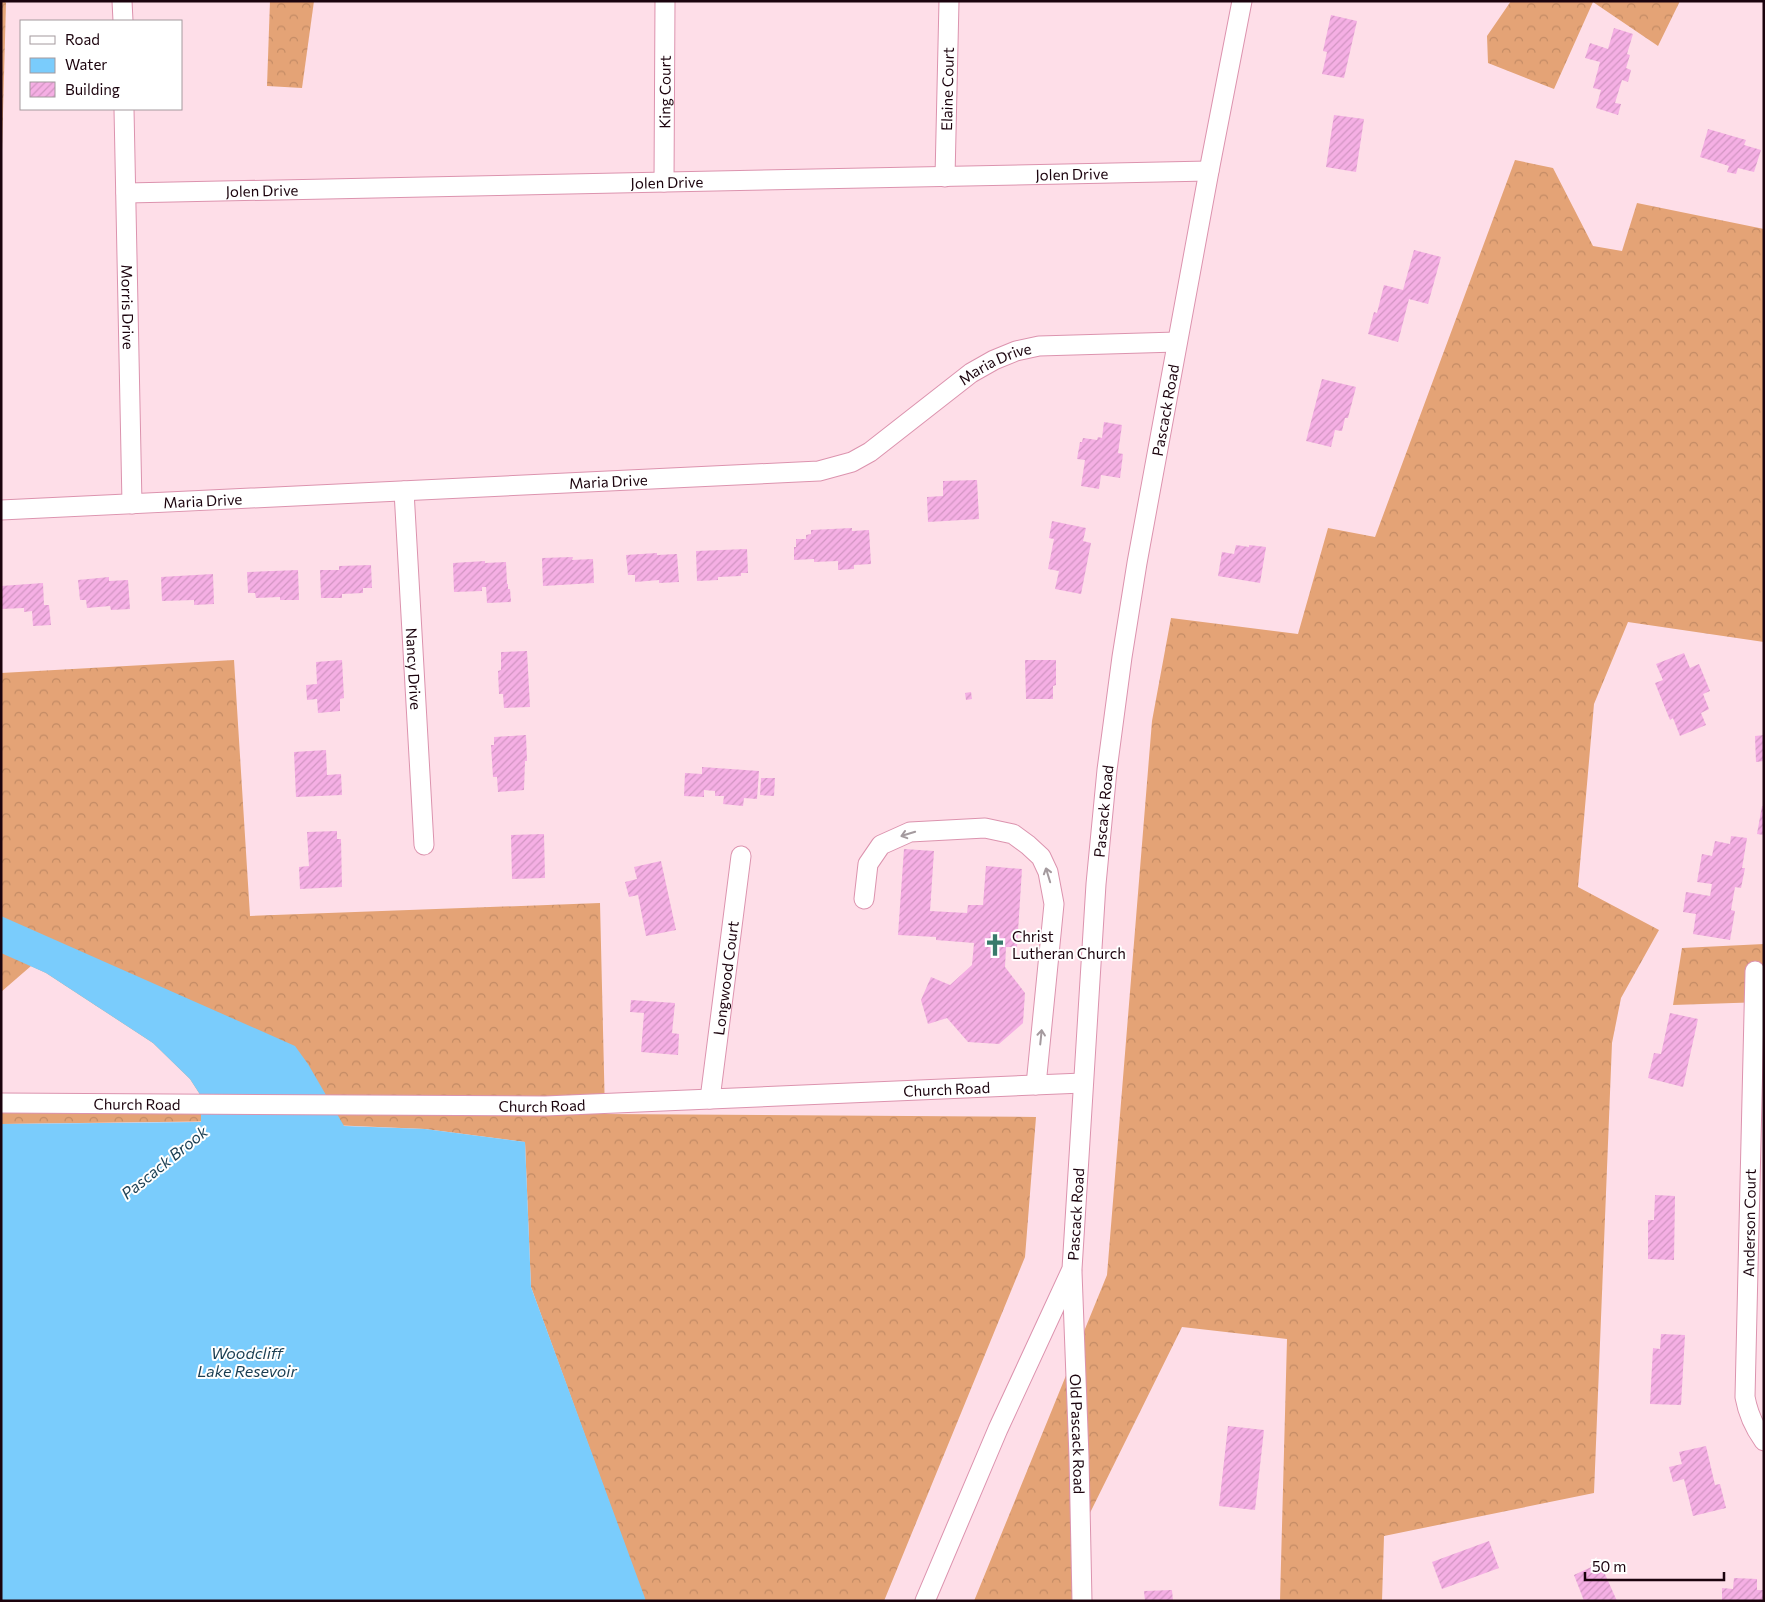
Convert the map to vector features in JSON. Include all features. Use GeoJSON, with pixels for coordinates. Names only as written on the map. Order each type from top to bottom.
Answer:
{"type":"FeatureCollection","features":[{"type":"Feature","properties":{"kind":"street"},"geometry":{"type":"LineString","coordinates":[[122,1],[123,20]]}},
{"type":"Feature","properties":{"kind":"street","name":"King Court"},"geometry":{"type":"LineString","coordinates":[[664,182],[665,1]]}},
{"type":"Feature","properties":{"kind":"street","name":"Elaine Court"},"geometry":{"type":"LineString","coordinates":[[944,177],[949,1]]}},
{"type":"Feature","properties":{"kind":"street","name":"Pascack Road"},"geometry":{"type":"LineString","coordinates":[[925,1601],[998,1429],[1072,1268],[1096,884],[1107,770],[1129,614],[1209,171],[1242,1]]}},
{"type":"Feature","properties":{"kind":"street","name":"Morris Drive"},"geometry":{"type":"LineString","coordinates":[[124,110],[132,504]]}},
{"type":"Feature","properties":{"kind":"street","name":"Jolen Drive"},"geometry":{"type":"LineString","coordinates":[[126,193],[1209,171]]}},
{"type":"Feature","properties":{"kind":"street","name":"Maria Drive"},"geometry":{"type":"LineString","coordinates":[[1,510],[829,469],[852,462],[870,452],[972,373],[994,360],[1016,351],[1039,346],[1178,342]]}},
{"type":"Feature","properties":{"kind":"street","name":"Nancy Drive"},"geometry":{"type":"LineString","coordinates":[[404,491],[424,845]]}},
{"type":"Feature","properties":{"kind":"street"},"geometry":{"type":"LineString","coordinates":[[864,899],[868,864],[881,845],[910,832],[985,828],[1012,834],[1041,857],[1048,872],[1054,904],[1036,1085]]}},
{"type":"Feature","properties":{"kind":"street","name":"Longwood Court"},"geometry":{"type":"LineString","coordinates":[[710,1099],[741,856]]}},
{"type":"Feature","properties":{"kind":"street","name":"Anderson Court"},"geometry":{"type":"LineString","coordinates":[[1755,971],[1745,1397],[1748,1412],[1755,1429],[1764,1441]]}},
{"type":"Feature","properties":{"kind":"street","name":"Church Road"},"geometry":{"type":"LineString","coordinates":[[1,1103],[545,1106],[1083,1083]]}},
{"type":"Feature","properties":{"kind":"street","name":"Old Pascack Road"},"geometry":{"type":"LineString","coordinates":[[1072,1268],[1082,1601]]}},
{"type":"Feature","properties":{"kind":"green space"},"geometry":{"type":"Polygon","coordinates":[[[1,1],[6,3],[1,186],[1,1]]]}},
{"type":"Feature","properties":{"kind":"green space"},"geometry":{"type":"Polygon","coordinates":[[[270,1],[314,1],[302,88],[267,86],[270,1]]]}},
{"type":"Feature","properties":{"kind":"green space"},"geometry":{"type":"Polygon","coordinates":[[[1511,1],[1680,1],[1658,46],[1593,2],[1554,89],[1488,63],[1487,36],[1511,1]]]}},
{"type":"Feature","properties":{"kind":"green space"},"geometry":{"type":"Polygon","coordinates":[[[1515,160],[1553,168],[1593,246],[1622,251],[1637,203],[1764,229],[1764,642],[1628,622],[1594,704],[1578,887],[1659,930],[1621,998],[1612,1043],[1594,1493],[1384,1536],[1382,1601],[1280,1601],[1287,1339],[1182,1327],[1084,1525],[1082,1601],[974,1601],[1107,1275],[1152,721],[1171,618],[1298,634],[1328,528],[1375,537],[1515,160]]]}},
{"type":"Feature","properties":{"kind":"green space"},"geometry":{"type":"Polygon","coordinates":[[[234,660],[250,916],[600,903],[605,1114],[1036,1117],[1025,1257],[884,1601],[645,1601],[531,1287],[525,1142],[425,1129],[236,1121],[1,1124],[1,1103],[201,1096],[190,1079],[153,1043],[46,973],[31,966],[1,992],[1,673],[234,660]]]}},
{"type":"Feature","properties":{"kind":"green space"},"geometry":{"type":"Polygon","coordinates":[[[1764,944],[1764,1002],[1673,1005],[1682,948],[1764,944]]]}},
{"type":"Feature","properties":{"kind":"water","name":"Woodcliff Lake Resevoir"},"geometry":{"type":"Polygon","coordinates":[[[1,916],[295,1046],[308,1064],[344,1126],[425,1129],[525,1142],[531,1287],[646,1601],[1,1601],[1,1124],[201,1122],[201,1096],[190,1079],[153,1043],[46,973],[1,953],[1,916]]]}},
{"type":"Feature","properties":{"kind":"building"},"geometry":{"type":"Polygon","coordinates":[[[1331,15],[1357,21],[1344,78],[1322,74],[1327,52],[1323,51],[1331,15]]]}},
{"type":"Feature","properties":{"kind":"building"},"geometry":{"type":"Polygon","coordinates":[[[1614,28],[1633,34],[1627,54],[1630,55],[1626,68],[1631,70],[1628,82],[1622,80],[1615,103],[1621,104],[1618,115],[1596,108],[1601,90],[1593,88],[1600,62],[1585,58],[1590,43],[1608,49],[1614,28]]]}},
{"type":"Feature","properties":{"kind":"building"},"geometry":{"type":"Polygon","coordinates":[[[1334,115],[1364,119],[1356,172],[1326,167],[1334,115]]]}},
{"type":"Feature","properties":{"kind":"building"},"geometry":{"type":"Polygon","coordinates":[[[1708,129],[1746,140],[1744,145],[1761,150],[1754,172],[1738,168],[1736,174],[1727,172],[1729,166],[1700,157],[1708,129]]]}},
{"type":"Feature","properties":{"kind":"building"},"geometry":{"type":"Polygon","coordinates":[[[1414,250],[1441,257],[1428,304],[1409,299],[1398,342],[1368,334],[1374,312],[1377,313],[1384,285],[1403,290],[1414,250]]]}},
{"type":"Feature","properties":{"kind":"building"},"geometry":{"type":"Polygon","coordinates":[[[1322,379],[1356,387],[1348,418],[1345,418],[1342,431],[1335,430],[1331,447],[1306,441],[1322,379]]]}},
{"type":"Feature","properties":{"kind":"building"},"geometry":{"type":"Polygon","coordinates":[[[1104,422],[1122,425],[1118,453],[1123,454],[1120,478],[1101,475],[1099,489],[1081,486],[1085,460],[1077,459],[1080,442],[1082,442],[1083,438],[1097,440],[1098,437],[1102,438],[1104,422]]]}},
{"type":"Feature","properties":{"kind":"building"},"geometry":{"type":"Polygon","coordinates":[[[977,480],[979,519],[928,522],[927,497],[943,496],[943,481],[977,480]]]}},
{"type":"Feature","properties":{"kind":"building"},"geometry":{"type":"Polygon","coordinates":[[[1052,521],[1086,528],[1083,541],[1091,543],[1081,594],[1055,589],[1059,571],[1048,569],[1054,539],[1049,538],[1052,521]]]}},
{"type":"Feature","properties":{"kind":"building"},"geometry":{"type":"Polygon","coordinates":[[[852,528],[852,531],[869,530],[871,564],[854,565],[854,569],[838,570],[838,561],[814,562],[814,559],[794,560],[796,539],[806,539],[806,535],[811,534],[811,530],[852,528]]]}},
{"type":"Feature","properties":{"kind":"building"},"geometry":{"type":"Polygon","coordinates":[[[1236,545],[1266,547],[1260,583],[1218,576],[1222,552],[1234,554],[1236,545]]]}},
{"type":"Feature","properties":{"kind":"building"},"geometry":{"type":"Polygon","coordinates":[[[747,549],[748,573],[741,573],[741,576],[718,577],[718,580],[697,581],[696,551],[747,549]]]}},
{"type":"Feature","properties":{"kind":"building"},"geometry":{"type":"Polygon","coordinates":[[[657,553],[657,555],[677,554],[679,582],[659,583],[659,580],[635,582],[635,575],[628,575],[626,555],[657,553]]]}},
{"type":"Feature","properties":{"kind":"building"},"geometry":{"type":"Polygon","coordinates":[[[573,557],[572,560],[593,559],[594,583],[543,586],[542,558],[573,557]]]}},
{"type":"Feature","properties":{"kind":"building"},"geometry":{"type":"Polygon","coordinates":[[[485,561],[485,563],[506,562],[507,584],[508,589],[510,589],[511,602],[487,603],[486,587],[482,587],[482,591],[454,592],[453,563],[485,561]]]}},
{"type":"Feature","properties":{"kind":"building"},"geometry":{"type":"Polygon","coordinates":[[[371,565],[372,588],[363,588],[363,593],[342,594],[342,598],[321,598],[320,570],[339,570],[339,566],[371,565]]]}},
{"type":"Feature","properties":{"kind":"building"},"geometry":{"type":"Polygon","coordinates":[[[298,570],[299,600],[280,600],[280,597],[256,598],[255,593],[248,593],[247,572],[298,570]]]}},
{"type":"Feature","properties":{"kind":"building"},"geometry":{"type":"Polygon","coordinates":[[[213,574],[214,604],[194,605],[194,600],[162,601],[161,577],[213,574]]]}},
{"type":"Feature","properties":{"kind":"building"},"geometry":{"type":"Polygon","coordinates":[[[109,577],[109,581],[128,580],[130,609],[111,610],[110,606],[87,608],[86,600],[80,600],[78,580],[109,577]]]}},
{"type":"Feature","properties":{"kind":"building"},"geometry":{"type":"Polygon","coordinates":[[[43,583],[44,605],[49,605],[51,625],[33,626],[32,611],[24,612],[24,608],[1,609],[1,586],[43,583]]]}},
{"type":"Feature","properties":{"kind":"building"},"geometry":{"type":"Polygon","coordinates":[[[527,651],[530,707],[504,708],[503,694],[499,694],[498,671],[501,670],[501,652],[527,651]]]}},
{"type":"Feature","properties":{"kind":"building"},"geometry":{"type":"Polygon","coordinates":[[[1684,653],[1690,668],[1699,664],[1710,691],[1703,694],[1709,709],[1701,713],[1706,725],[1680,736],[1673,718],[1670,720],[1655,683],[1663,680],[1656,664],[1684,653]]]}},
{"type":"Feature","properties":{"kind":"building"},"geometry":{"type":"Polygon","coordinates":[[[342,660],[344,698],[340,699],[340,711],[318,713],[317,699],[307,700],[306,685],[317,684],[316,662],[342,660]]]}},
{"type":"Feature","properties":{"kind":"building"},"geometry":{"type":"Polygon","coordinates":[[[1025,660],[1056,660],[1056,685],[1053,686],[1053,699],[1026,699],[1025,660]]]}},
{"type":"Feature","properties":{"kind":"building"},"geometry":{"type":"Polygon","coordinates":[[[971,692],[972,699],[966,700],[965,693],[971,692]]]}},
{"type":"Feature","properties":{"kind":"building"},"geometry":{"type":"Polygon","coordinates":[[[526,735],[527,761],[525,761],[524,790],[498,792],[497,777],[493,777],[491,745],[494,745],[494,737],[526,735]]]}},
{"type":"Feature","properties":{"kind":"building"},"geometry":{"type":"Polygon","coordinates":[[[1764,735],[1764,761],[1756,762],[1755,736],[1764,735]]]}},
{"type":"Feature","properties":{"kind":"building"},"geometry":{"type":"Polygon","coordinates":[[[326,750],[327,775],[341,774],[342,795],[296,797],[294,752],[326,750]]]}},
{"type":"Feature","properties":{"kind":"building"},"geometry":{"type":"Polygon","coordinates":[[[702,767],[759,771],[757,799],[744,798],[743,806],[723,804],[724,796],[715,796],[715,791],[704,790],[704,797],[684,796],[685,773],[702,774],[702,767]]]}},
{"type":"Feature","properties":{"kind":"building"},"geometry":{"type":"Polygon","coordinates":[[[761,778],[775,778],[774,796],[760,795],[761,778]]]}},
{"type":"Feature","properties":{"kind":"building"},"geometry":{"type":"Polygon","coordinates":[[[1762,806],[1764,806],[1764,835],[1757,834],[1762,806]]]}},
{"type":"Feature","properties":{"kind":"building"},"geometry":{"type":"Polygon","coordinates":[[[337,831],[337,839],[341,839],[342,887],[300,889],[299,867],[309,866],[307,832],[337,831]]]}},
{"type":"Feature","properties":{"kind":"building"},"geometry":{"type":"Polygon","coordinates":[[[544,834],[545,878],[512,879],[511,835],[544,834]]]}},
{"type":"Feature","properties":{"kind":"building"},"geometry":{"type":"Polygon","coordinates":[[[1731,836],[1747,838],[1742,868],[1745,868],[1741,888],[1735,887],[1731,910],[1735,911],[1730,940],[1693,934],[1696,914],[1683,912],[1686,892],[1710,896],[1712,884],[1697,882],[1702,854],[1712,856],[1715,841],[1730,844],[1731,836]]]}},
{"type":"Feature","properties":{"kind":"building","name":"Christ Lutheran Church"},"geometry":{"type":"Polygon","coordinates":[[[904,849],[934,851],[930,911],[967,913],[968,905],[983,905],[986,866],[1022,869],[1017,947],[1006,947],[1005,967],[1025,993],[1023,1023],[999,1044],[968,1042],[947,1018],[928,1024],[921,1000],[931,977],[950,985],[972,965],[974,943],[936,940],[936,937],[898,935],[904,849]]]}},
{"type":"Feature","properties":{"kind":"building"},"geometry":{"type":"Polygon","coordinates":[[[661,861],[676,930],[646,936],[638,895],[629,897],[625,882],[637,879],[634,867],[661,861]]]}},
{"type":"Feature","properties":{"kind":"building"},"geometry":{"type":"Polygon","coordinates":[[[631,1000],[675,1003],[672,1033],[679,1034],[678,1055],[641,1052],[644,1013],[630,1012],[631,1000]]]}},
{"type":"Feature","properties":{"kind":"building"},"geometry":{"type":"Polygon","coordinates":[[[1670,1013],[1698,1019],[1683,1087],[1648,1078],[1654,1053],[1661,1054],[1670,1013]]]}},
{"type":"Feature","properties":{"kind":"building"},"geometry":{"type":"Polygon","coordinates":[[[1655,1195],[1675,1196],[1674,1260],[1648,1259],[1648,1220],[1654,1220],[1655,1195]]]}},
{"type":"Feature","properties":{"kind":"building"},"geometry":{"type":"Polygon","coordinates":[[[1661,1334],[1685,1335],[1681,1405],[1650,1404],[1653,1348],[1660,1349],[1661,1334]]]}},
{"type":"Feature","properties":{"kind":"building"},"geometry":{"type":"Polygon","coordinates":[[[1228,1426],[1264,1430],[1255,1510],[1219,1506],[1228,1426]]]}},
{"type":"Feature","properties":{"kind":"building"},"geometry":{"type":"Polygon","coordinates":[[[1706,1446],[1715,1485],[1720,1484],[1726,1508],[1693,1516],[1684,1479],[1673,1482],[1669,1467],[1682,1464],[1679,1452],[1706,1446]]]}},
{"type":"Feature","properties":{"kind":"building"},"geometry":{"type":"Polygon","coordinates":[[[1489,1541],[1499,1568],[1442,1589],[1432,1562],[1489,1541]]]}},
{"type":"Feature","properties":{"kind":"building"},"geometry":{"type":"Polygon","coordinates":[[[1600,1563],[1617,1601],[1584,1601],[1574,1575],[1600,1563]]]}},
{"type":"Feature","properties":{"kind":"building"},"geometry":{"type":"Polygon","coordinates":[[[1734,1578],[1757,1579],[1757,1590],[1764,1590],[1764,1601],[1722,1601],[1722,1588],[1733,1589],[1734,1578]]]}},
{"type":"Feature","properties":{"kind":"building"},"geometry":{"type":"Polygon","coordinates":[[[1172,1590],[1173,1601],[1145,1601],[1144,1591],[1172,1590]]]}},
{"type":"Feature","properties":{"kind":"place","name":"Christ Lutheran Church"},"geometry":{"type":"Point","coordinates":[995,945]}},
{"type":"Feature","properties":{"kind":"water label","name":"Pascack Brook"},"geometry":{"type":"Point","coordinates":[164,1162]}}]}
